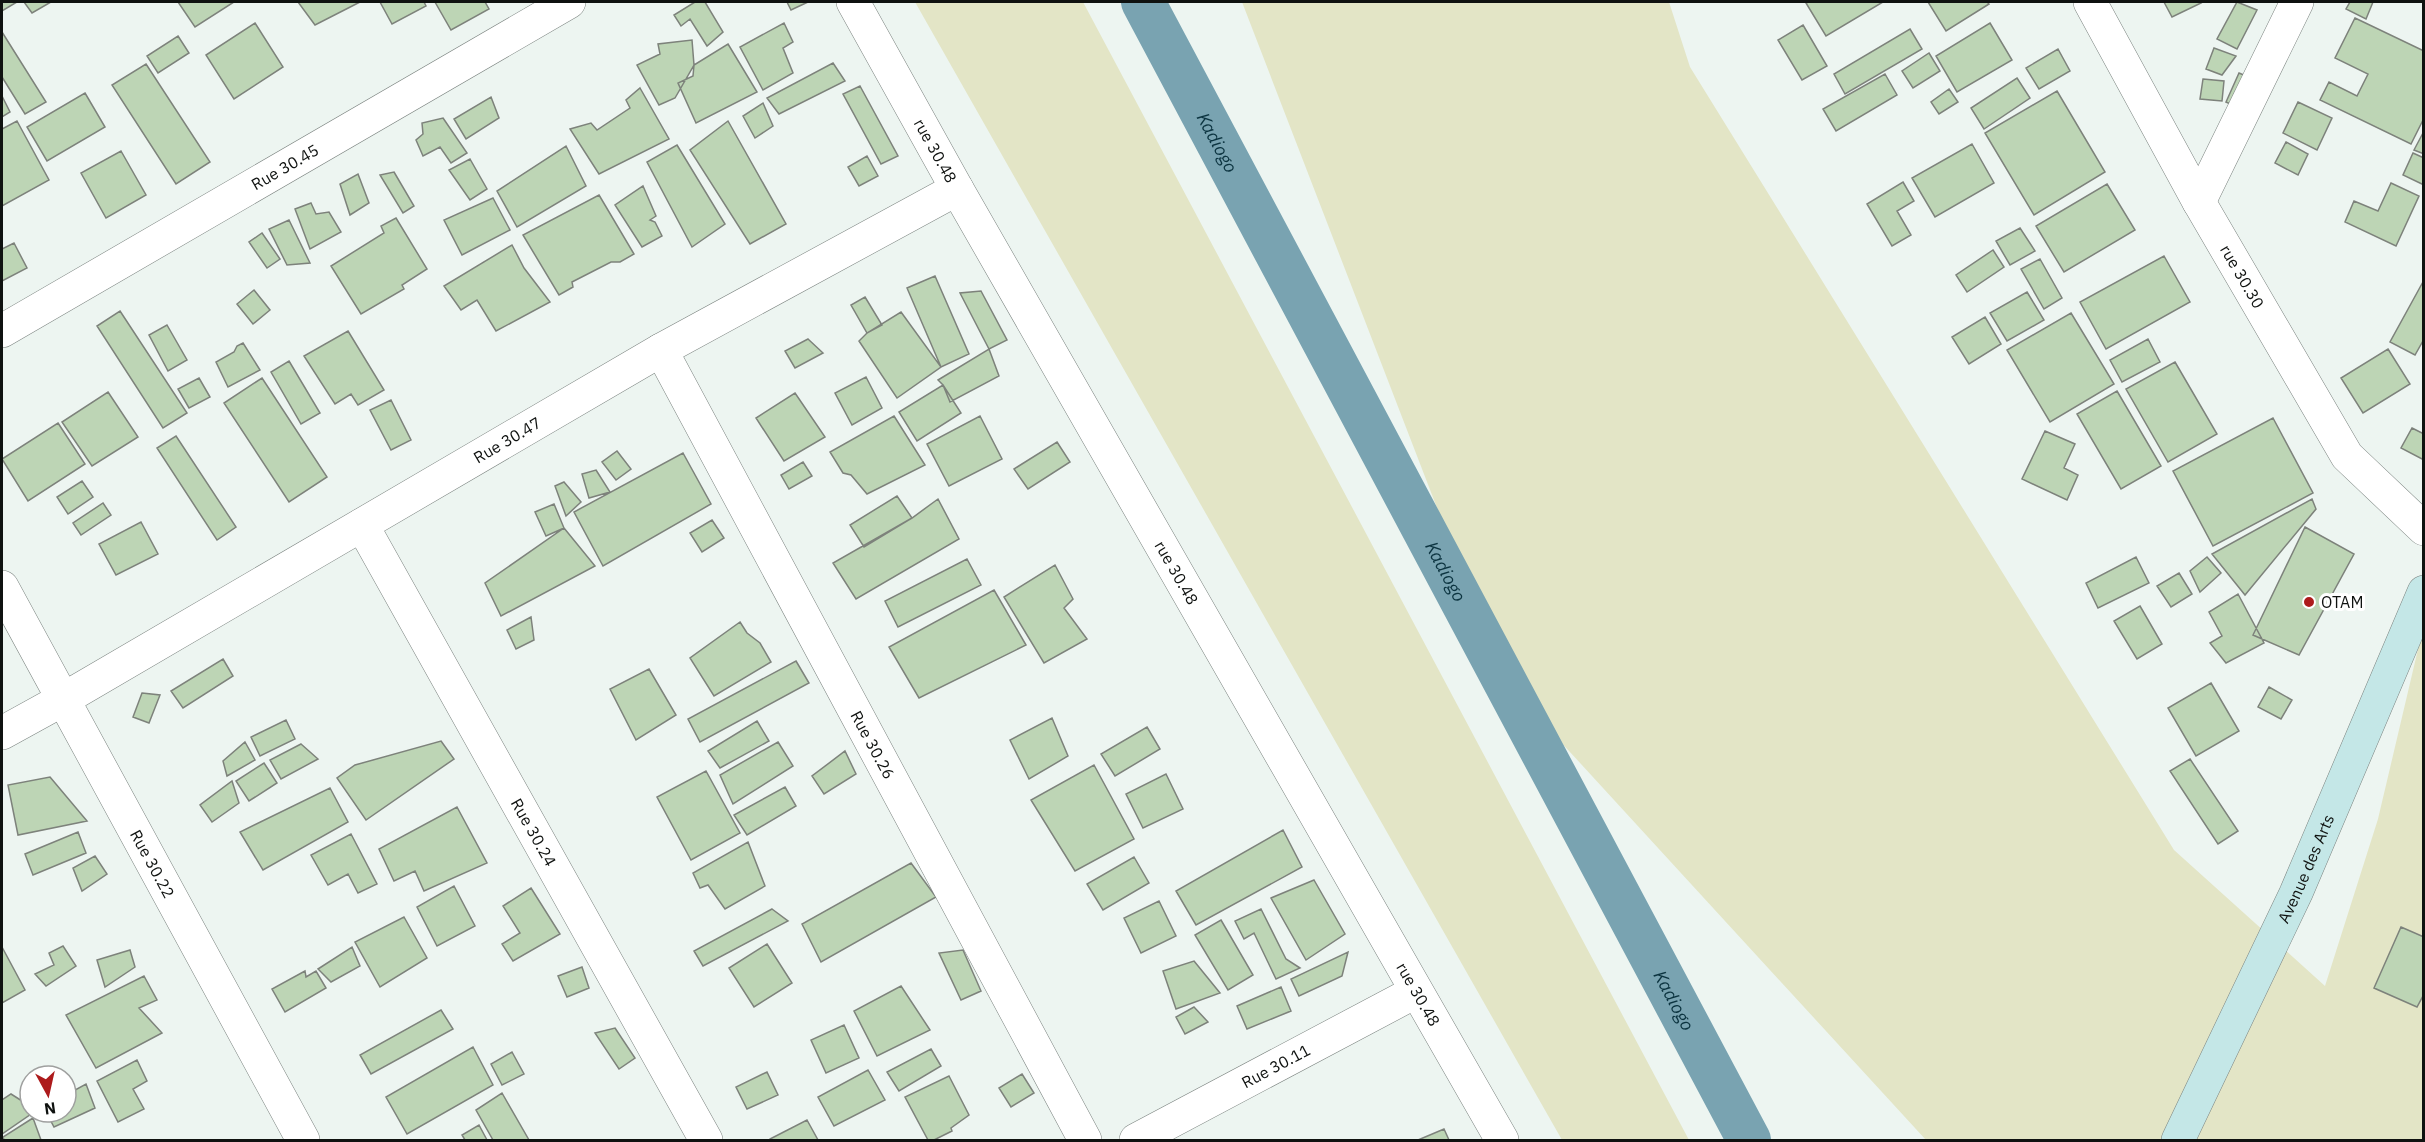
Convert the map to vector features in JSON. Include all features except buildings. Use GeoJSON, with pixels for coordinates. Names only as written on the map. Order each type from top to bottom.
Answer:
{"type":"FeatureCollection","features":[{"type":"Feature","properties":{"kind":"street","name":"Rue 30.45"},"geometry":{"type":"LineString","coordinates":[[2,331],[568,2]]}},
{"type":"Feature","properties":{"kind":"street","name":"rue 30.48"},"geometry":{"type":"LineString","coordinates":[[853,2],[957,189],[1415,992],[1502,1140]]}},
{"type":"Feature","properties":{"kind":"street","name":"rue 30.30"},"geometry":{"type":"LineString","coordinates":[[2090,2],[2199,202],[2348,456],[2424,529]]}},
{"type":"Feature","properties":{"kind":"street"},"geometry":{"type":"LineString","coordinates":[[2199,202],[2297,2]]}},
{"type":"Feature","properties":{"kind":"street","name":"Rue 30.47"},"geometry":{"type":"LineString","coordinates":[[2,733],[661,350],[957,189]]}},
{"type":"Feature","properties":{"kind":"street","name":"Rue 30.26"},"geometry":{"type":"LineString","coordinates":[[661,350],[1085,1140]]}},
{"type":"Feature","properties":{"kind":"street","name":"Rue 30.24"},"geometry":{"type":"LineString","coordinates":[[362,525],[706,1140]]}},
{"type":"Feature","properties":{"kind":"street","name":"Rue 30.22"},"geometry":{"type":"LineString","coordinates":[[2,587],[303,1140]]}},
{"type":"Feature","properties":{"kind":"street","name":"Avenue des Arts"},"geometry":{"type":"LineString","coordinates":[[2178,1140],[2296,893],[2424,592]]}},
{"type":"Feature","properties":{"kind":"street","name":"Rue 30.11"},"geometry":{"type":"LineString","coordinates":[[1136,1140],[1415,992]]}},
{"type":"Feature","properties":{"kind":"green space"},"geometry":{"type":"Polygon","coordinates":[[[915,2],[1083,2],[1689,1140],[1562,1140],[915,2]]]}},
{"type":"Feature","properties":{"kind":"green space"},"geometry":{"type":"Polygon","coordinates":[[[1242,2],[1669,2],[1690,67],[2174,850],[2325,986],[2378,819],[2423,628],[2423,1140],[1926,1140],[1503,679],[1242,2]]]}},
{"type":"Feature","properties":{"kind":"waterway","name":"Kadiogo"},"geometry":{"type":"LineString","coordinates":[[1143,2],[1749,1140]]}},
{"type":"Feature","properties":{"kind":"place","name":"OTAM"},"geometry":{"type":"Point","coordinates":[2309,602]}}]}
